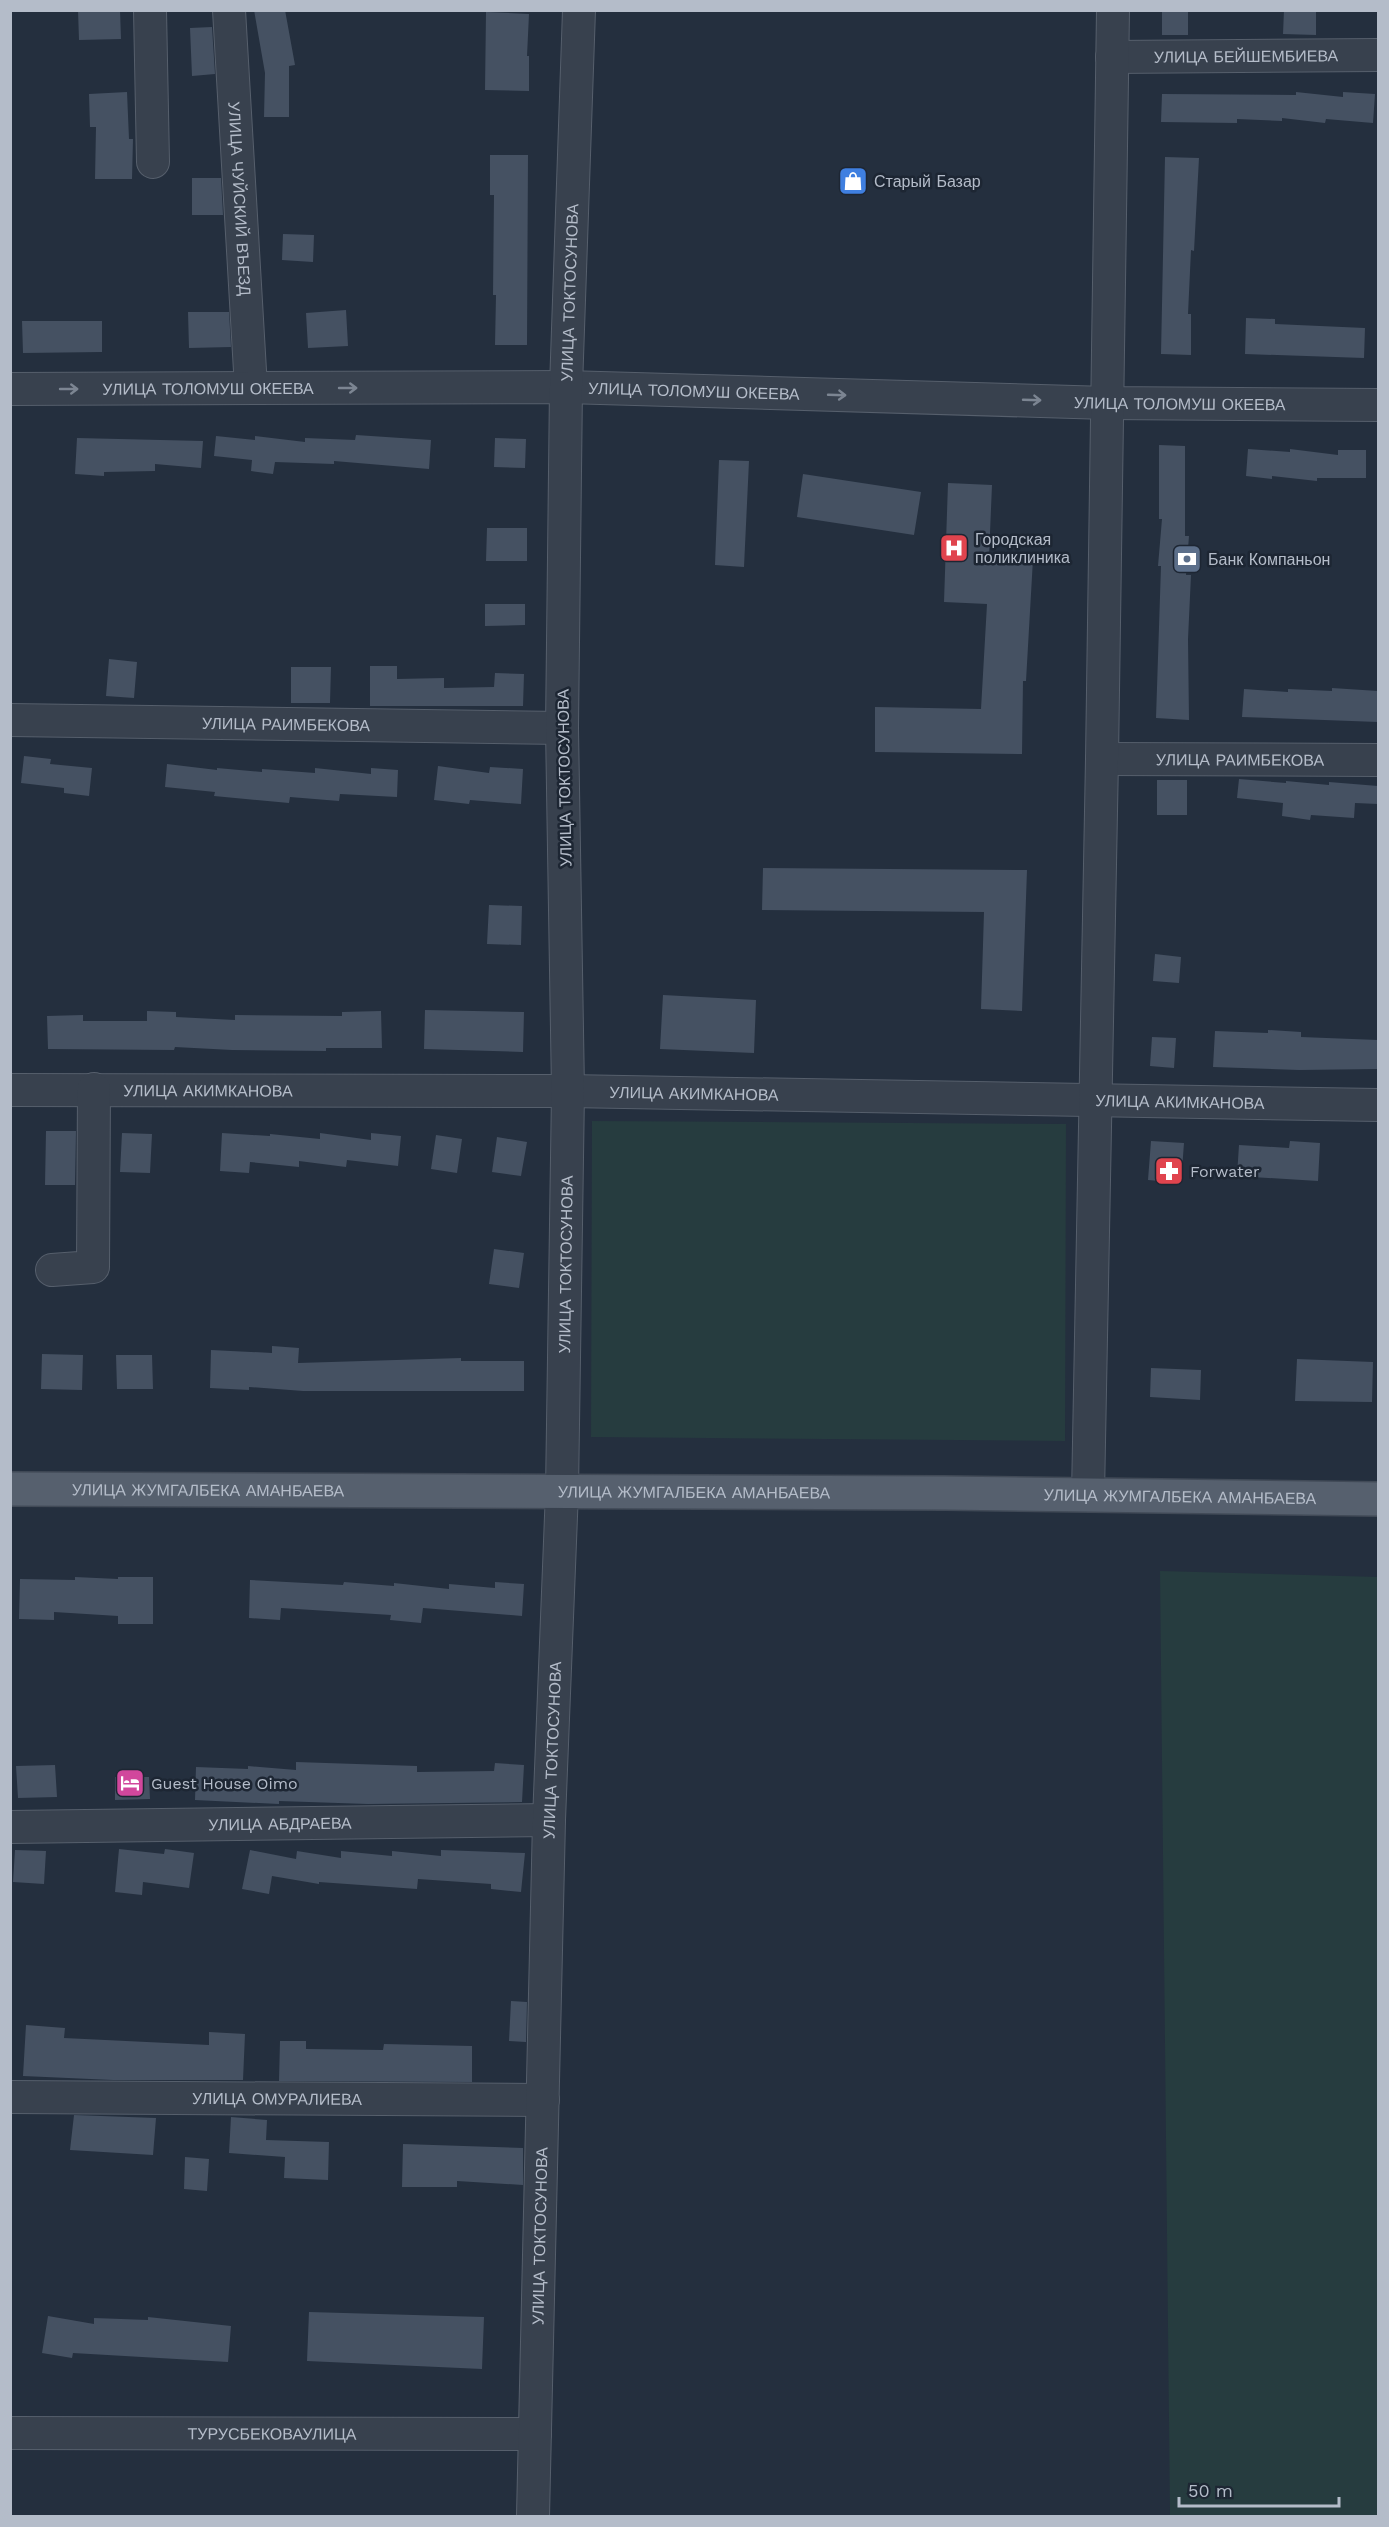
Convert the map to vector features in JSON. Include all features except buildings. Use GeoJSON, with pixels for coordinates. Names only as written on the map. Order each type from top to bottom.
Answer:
{"type":"FeatureCollection","features":[{"type":"Feature","properties":{"kind":"main road","name":"УЛИЦА ЖУМГАЛБЕКА АМАНБАЕВА"},"geometry":{"type":"LineString","coordinates":[[10,1489],[562,1491],[1378,1499]]}},
{"type":"Feature","properties":{"kind":"street"},"geometry":{"type":"LineString","coordinates":[[150,10],[153,162]]}},
{"type":"Feature","properties":{"kind":"street","name":"УЛИЦА ЧУЙСКИЙ ВЪЕЗД"},"geometry":{"type":"LineString","coordinates":[[229,10],[251,388]]}},
{"type":"Feature","properties":{"kind":"street","name":"УЛИЦА ТОКТОСУНОВА"},"geometry":{"type":"LineString","coordinates":[[533,2517],[549,1820],[562,1491],[568,1091],[562,728],[566,387],[579,10]]}},
{"type":"Feature","properties":{"kind":"street"},"geometry":{"type":"LineString","coordinates":[[1089,1495],[1113,10]]}},
{"type":"Feature","properties":{"kind":"street","name":"УЛИЦА БЕЙШЕМБИЕВА"},"geometry":{"type":"LineString","coordinates":[[1112,57],[1378,55]]}},
{"type":"Feature","properties":{"kind":"street","name":"УЛИЦА ТОЛОМУШ ОКЕЕВА"},"geometry":{"type":"LineString","coordinates":[[10,389],[566,387],[1107,403],[1378,405]]}},
{"type":"Feature","properties":{"kind":"street","name":"УЛИЦА РАИМБЕКОВА"},"geometry":{"type":"LineString","coordinates":[[10,720],[562,728]]}},
{"type":"Feature","properties":{"kind":"street","name":"УЛИЦА РАИМБЕКОВА"},"geometry":{"type":"LineString","coordinates":[[1102,759],[1378,760]]}},
{"type":"Feature","properties":{"kind":"street"},"geometry":{"type":"LineString","coordinates":[[52,1270],[93,1267],[94,1089]]}},
{"type":"Feature","properties":{"kind":"street","name":"УЛИЦА АКИМКАНОВА"},"geometry":{"type":"LineString","coordinates":[[10,1090],[568,1091],[1378,1105]]}},
{"type":"Feature","properties":{"kind":"street","name":"УЛИЦА АБДРАЕВА"},"geometry":{"type":"LineString","coordinates":[[10,1827],[549,1820]]}},
{"type":"Feature","properties":{"kind":"street","name":"УЛИЦА ОМУРАЛИЕВА"},"geometry":{"type":"LineString","coordinates":[[10,2097],[543,2100]]}},
{"type":"Feature","properties":{"kind":"street","name":"ТУРУСБЕКОВАУЛИЦА"},"geometry":{"type":"LineString","coordinates":[[10,2433],[535,2434]]}},
{"type":"Feature","properties":{"kind":"green space"},"geometry":{"type":"Polygon","coordinates":[[[592,1121],[1066,1124],[1065,1441],[591,1437],[592,1121]]]}},
{"type":"Feature","properties":{"kind":"green space"},"geometry":{"type":"Polygon","coordinates":[[[1160,1571],[1378,1577],[1378,2516],[1170,2516],[1160,1571]]]}},
{"type":"Feature","properties":{"kind":"place","name":"Старый Базар"},"geometry":{"type":"Point","coordinates":[853,181]}},
{"type":"Feature","properties":{"kind":"place","name":"Городская поликлиника"},"geometry":{"type":"Point","coordinates":[954,548]}},
{"type":"Feature","properties":{"kind":"place","name":"Банк Компаньон"},"geometry":{"type":"Point","coordinates":[1187,559]}},
{"type":"Feature","properties":{"kind":"place","name":"Forwater"},"geometry":{"type":"Point","coordinates":[1169,1171]}},
{"type":"Feature","properties":{"kind":"place","name":"Guest House Oimo"},"geometry":{"type":"Point","coordinates":[130,1783]}}]}
